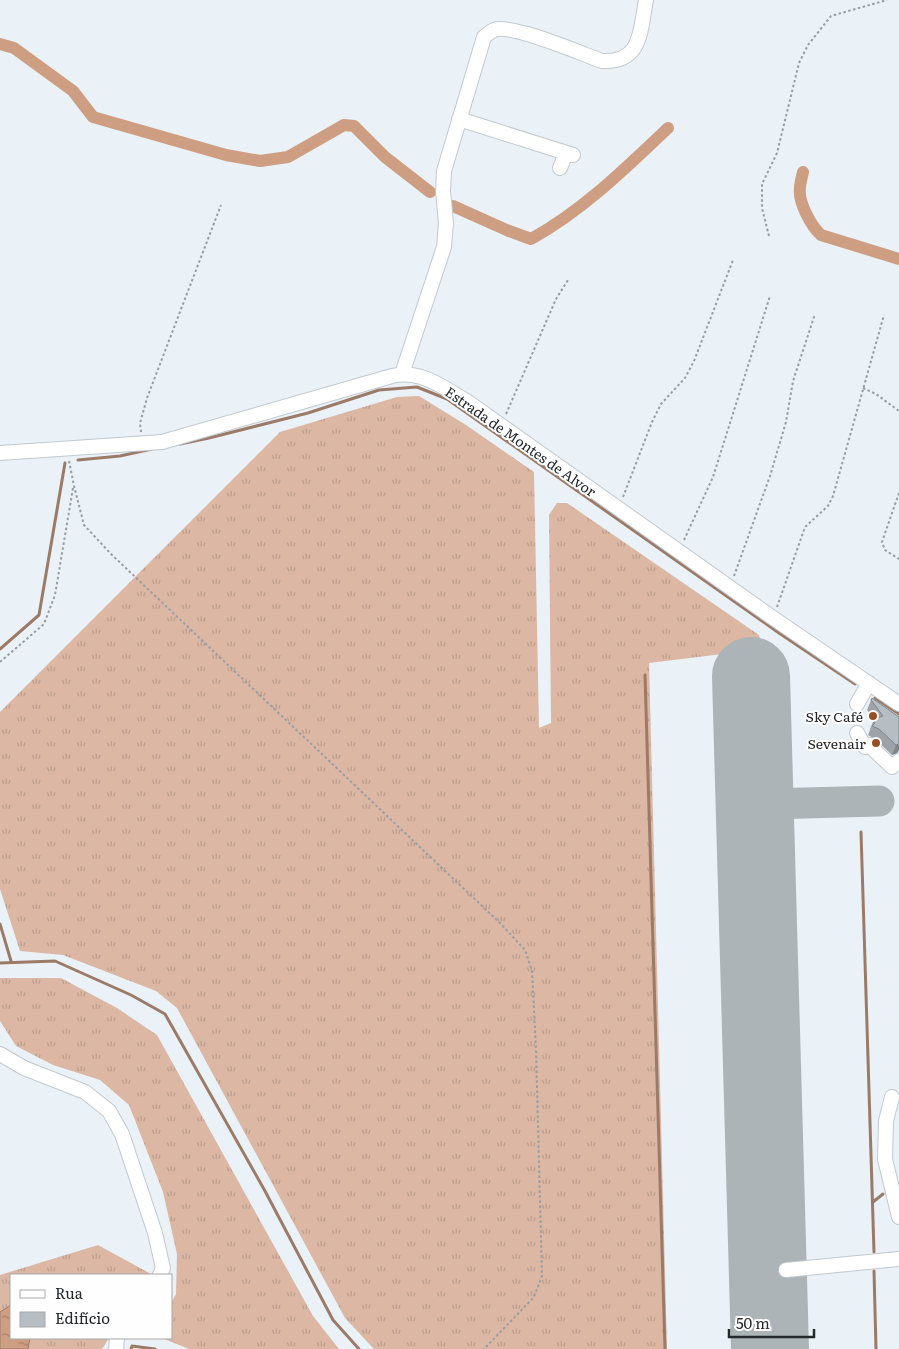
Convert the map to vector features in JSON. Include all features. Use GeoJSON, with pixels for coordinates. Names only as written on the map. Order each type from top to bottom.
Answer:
{"type":"FeatureCollection","features":[{"type":"Feature","properties":{"kind":"street"},"geometry":{"type":"LineString","coordinates":[[402,374],[444,247],[446,223],[443,191],[444,172],[484,37],[494,30],[505,29],[520,32],[602,61],[616,62],[628,56],[635,49],[646,0]]}},
{"type":"Feature","properties":{"kind":"street"},"geometry":{"type":"LineString","coordinates":[[459,120],[569,154],[560,168]]}},
{"type":"Feature","properties":{"kind":"street","name":"Estrada de Montes de Alvor"},"geometry":{"type":"LineString","coordinates":[[0,453],[162,442],[402,374],[433,380],[468,402],[773,618],[899,704]]}},
{"type":"Feature","properties":{"kind":"street"},"geometry":{"type":"LineString","coordinates":[[857,704],[868,684]]}},
{"type":"Feature","properties":{"kind":"street"},"geometry":{"type":"LineString","coordinates":[[857,733],[865,746],[869,745],[892,766],[899,761]]}},
{"type":"Feature","properties":{"kind":"street"},"geometry":{"type":"LineString","coordinates":[[0,1054],[24,1068],[85,1092],[109,1111],[122,1134],[155,1233],[163,1268],[160,1274]]}},
{"type":"Feature","properties":{"kind":"street"},"geometry":{"type":"LineString","coordinates":[[892,1096],[886,1121],[885,1159],[899,1216]]}},
{"type":"Feature","properties":{"kind":"street"},"geometry":{"type":"LineString","coordinates":[[786,1270],[899,1259]]}},
{"type":"Feature","properties":{"kind":"path"},"geometry":{"type":"LineString","coordinates":[[769,236],[762,208],[762,184],[777,153],[799,62],[819,29],[831,16],[887,0]]}},
{"type":"Feature","properties":{"kind":"path"},"geometry":{"type":"LineString","coordinates":[[142,444],[140,423],[147,398],[221,205]]}},
{"type":"Feature","properties":{"kind":"path"},"geometry":{"type":"LineString","coordinates":[[618,508],[637,457],[661,404],[685,378],[694,361],[733,260]]}},
{"type":"Feature","properties":{"kind":"path"},"geometry":{"type":"LineString","coordinates":[[502,426],[556,300],[568,280]]}},
{"type":"Feature","properties":{"kind":"path"},"geometry":{"type":"LineString","coordinates":[[678,551],[712,478],[770,296]]}},
{"type":"Feature","properties":{"kind":"path"},"geometry":{"type":"LineString","coordinates":[[729,587],[770,476],[786,422],[798,363],[815,314]]}},
{"type":"Feature","properties":{"kind":"path"},"geometry":{"type":"LineString","coordinates":[[773,618],[805,527],[828,506],[833,496],[884,315]]}},
{"type":"Feature","properties":{"kind":"path"},"geometry":{"type":"LineString","coordinates":[[863,388],[876,394],[899,411]]}},
{"type":"Feature","properties":{"kind":"path"},"geometry":{"type":"LineString","coordinates":[[67,449],[84,525],[111,554],[494,918],[525,950],[532,970],[542,1276],[534,1297],[484,1349]]}},
{"type":"Feature","properties":{"kind":"path"},"geometry":{"type":"LineString","coordinates":[[0,662],[44,624],[55,595],[74,486]]}},
{"type":"Feature","properties":{"kind":"path"},"geometry":{"type":"LineString","coordinates":[[899,493],[882,542],[884,550],[899,559]]}},
{"type":"Feature","properties":{"kind":"green space"},"geometry":{"type":"Polygon","coordinates":[[[419,396],[466,425],[534,472],[539,728],[551,723],[549,515],[557,503],[567,503],[759,635],[763,649],[649,663],[667,1349],[374,1349],[345,1318],[177,1008],[156,991],[63,955],[20,951],[0,889],[0,712],[280,432],[397,397],[419,396]]]}},
{"type":"Feature","properties":{"kind":"green space"},"geometry":{"type":"Polygon","coordinates":[[[0,978],[61,978],[117,1008],[157,1035],[313,1316],[339,1349],[189,1349],[164,1339],[172,1339],[172,1301],[176,1294],[177,1254],[163,1192],[129,1105],[100,1080],[53,1065],[16,1046],[0,1021],[0,978]]]}},
{"type":"Feature","properties":{"kind":"green space"},"geometry":{"type":"Polygon","coordinates":[[[98,1245],[151,1274],[10,1274],[10,1339],[108,1339],[102,1349],[0,1349],[0,1275],[98,1245]]]}},
{"type":"Feature","properties":{"kind":"water"},"geometry":{"type":"Polygon","coordinates":[[[10,1306],[10,1339],[30,1339],[28,1349],[0,1349],[0,1312],[10,1306]]]}},
{"type":"Feature","properties":{"kind":"building"},"geometry":{"type":"Polygon","coordinates":[[[872,698],[899,717],[899,744],[896,745],[879,729],[872,726],[875,723],[874,719],[883,716],[871,700],[872,698]]]}},
{"type":"Feature","properties":{"kind":"waterway"},"geometry":{"type":"LineString","coordinates":[[0,44],[14,48],[73,91],[93,117],[226,155],[260,161],[288,157],[344,125],[354,126],[385,157],[430,192]]}},
{"type":"Feature","properties":{"kind":"waterway"},"geometry":{"type":"LineString","coordinates":[[453,206],[531,239],[586,202],[668,128]]}},
{"type":"Feature","properties":{"kind":"waterway"},"geometry":{"type":"LineString","coordinates":[[803,172],[800,186],[801,200],[809,220],[821,235],[899,259]]}},
{"type":"Feature","properties":{"kind":"waterway"},"geometry":{"type":"LineString","coordinates":[[180,444],[308,413],[379,390],[417,387],[447,399],[779,633],[855,684]]}},
{"type":"Feature","properties":{"kind":"waterway"},"geometry":{"type":"LineString","coordinates":[[78,460],[120,456],[152,449]]}},
{"type":"Feature","properties":{"kind":"waterway"},"geometry":{"type":"LineString","coordinates":[[0,649],[39,615],[65,463]]}},
{"type":"Feature","properties":{"kind":"waterway"},"geometry":{"type":"LineString","coordinates":[[645,675],[665,1349]]}},
{"type":"Feature","properties":{"kind":"waterway"},"geometry":{"type":"LineString","coordinates":[[875,698],[899,714]]}},
{"type":"Feature","properties":{"kind":"waterway"},"geometry":{"type":"LineString","coordinates":[[861,832],[874,1252]]}},
{"type":"Feature","properties":{"kind":"waterway"},"geometry":{"type":"LineString","coordinates":[[0,924],[11,961]]}},
{"type":"Feature","properties":{"kind":"waterway"},"geometry":{"type":"LineString","coordinates":[[0,963],[55,961],[131,995],[165,1014],[265,1191],[333,1320],[359,1349]]}},
{"type":"Feature","properties":{"kind":"waterway"},"geometry":{"type":"LineString","coordinates":[[873,1202],[883,1194]]}},
{"type":"Feature","properties":{"kind":"waterway"},"geometry":{"type":"LineString","coordinates":[[874,1271],[876,1349]]}},
{"type":"Feature","properties":{"kind":"waterway"},"geometry":{"type":"LineString","coordinates":[[131,1349],[132,1346],[155,1349]]}},
{"type":"Feature","properties":{"kind":"taxiway"},"geometry":{"type":"LineString","coordinates":[[754,792],[759,800],[768,804],[879,801]]}},
{"type":"Feature","properties":{"kind":"runway"},"geometry":{"type":"LineString","coordinates":[[751,676],[770,1349]]}},
{"type":"Feature","properties":{"kind":"place","name":"Sky Café"},"geometry":{"type":"Point","coordinates":[873,716]}},
{"type":"Feature","properties":{"kind":"place","name":"Sevenair"},"geometry":{"type":"Point","coordinates":[876,743]}}]}
